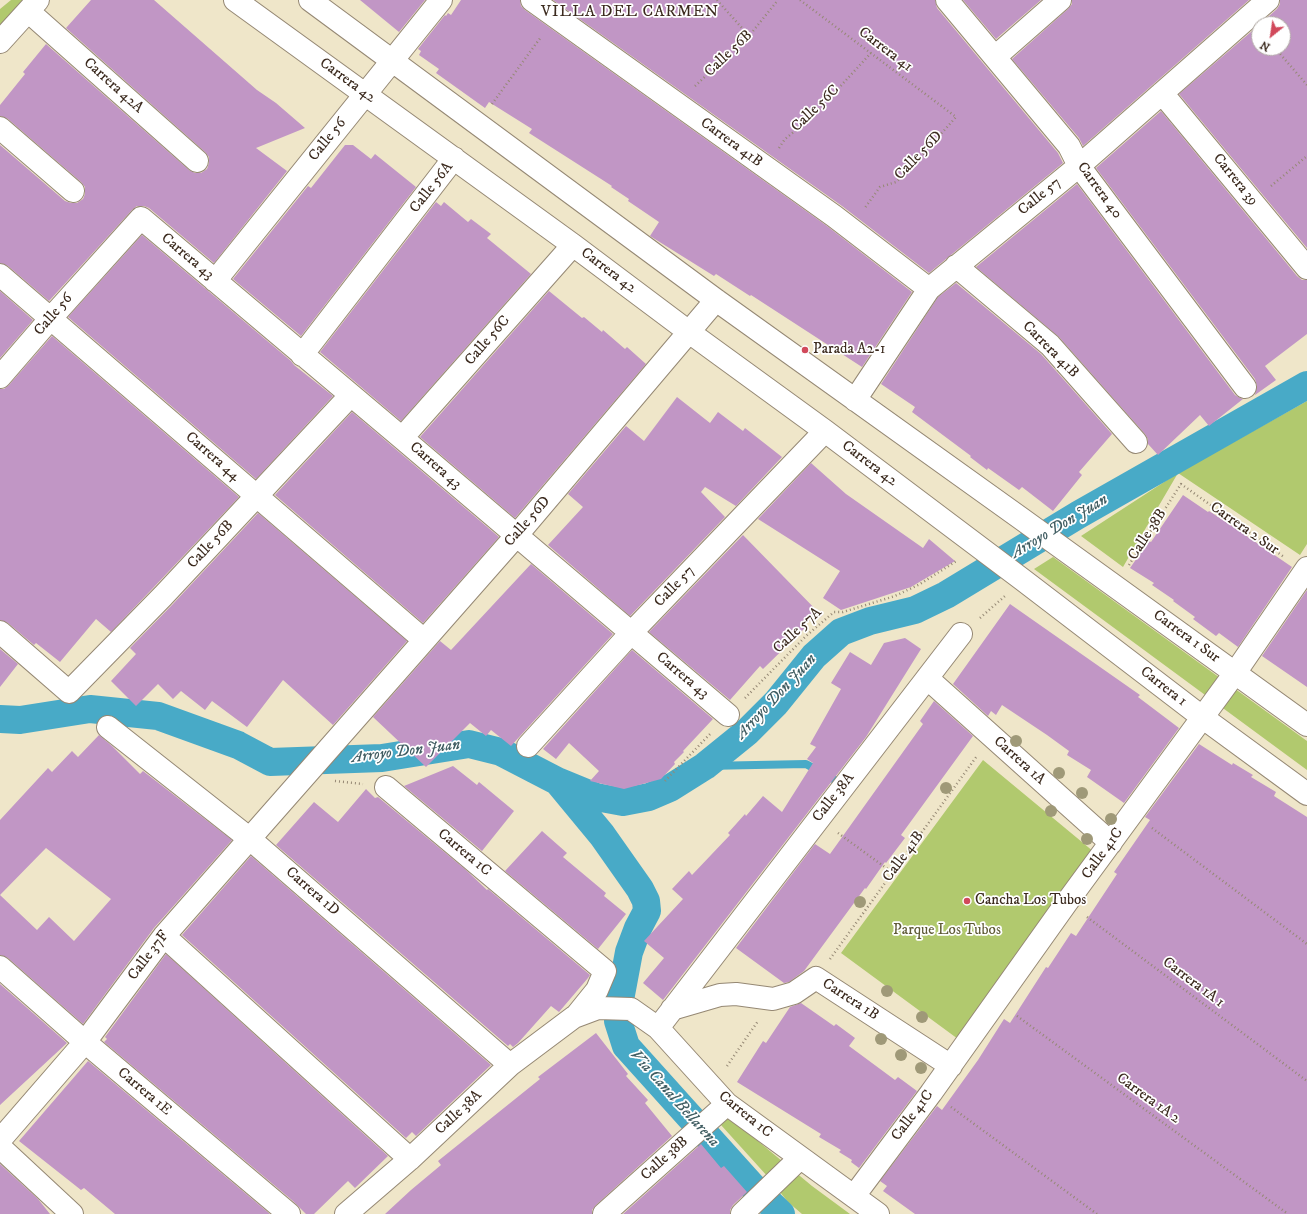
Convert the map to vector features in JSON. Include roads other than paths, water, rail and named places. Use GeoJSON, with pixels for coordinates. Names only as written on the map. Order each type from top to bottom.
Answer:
{"type":"FeatureCollection","features":[{"type":"Feature","properties":{"kind":"street","name":"Carrera 42"},"geometry":{"type":"LineString","coordinates":[[235,0],[573,245],[1022,579]]}},
{"type":"Feature","properties":{"kind":"street"},"geometry":{"type":"LineString","coordinates":[[310,0],[716,300],[855,400]]}},
{"type":"Feature","properties":{"kind":"street","name":"Calle 56"},"geometry":{"type":"LineString","coordinates":[[215,281],[441,0]]}},
{"type":"Feature","properties":{"kind":"street","name":"Carrera 41B"},"geometry":{"type":"LineString","coordinates":[[532,0],[849,228],[930,289]]}},
{"type":"Feature","properties":{"kind":"street","name":"Carrera 40"},"geometry":{"type":"LineString","coordinates":[[947,0],[1069,146],[1079,166],[1245,387]]}},
{"type":"Feature","properties":{"kind":"street"},"geometry":{"type":"LineString","coordinates":[[995,57],[1060,0]]}},
{"type":"Feature","properties":{"kind":"street","name":"Calle 57"},"geometry":{"type":"LineString","coordinates":[[855,400],[930,289],[1079,166],[1268,0]]}},
{"type":"Feature","properties":{"kind":"street"},"geometry":{"type":"LineString","coordinates":[[0,42],[33,5]]}},
{"type":"Feature","properties":{"kind":"street","name":"Carrera 42A"},"geometry":{"type":"LineString","coordinates":[[33,5],[197,161]]}},
{"type":"Feature","properties":{"kind":"street","name":"Carrera 39"},"geometry":{"type":"LineString","coordinates":[[1162,93],[1307,268]]}},
{"type":"Feature","properties":{"kind":"street"},"geometry":{"type":"LineString","coordinates":[[0,128],[73,191]]}},
{"type":"Feature","properties":{"kind":"street","name":"Calle 56A"},"geometry":{"type":"LineString","coordinates":[[302,355],[454,158]]}},
{"type":"Feature","properties":{"kind":"street","name":"Calle 56"},"geometry":{"type":"LineString","coordinates":[[0,378],[51,318],[141,218]]}},
{"type":"Feature","properties":{"kind":"street","name":"Carrera 43"},"geometry":{"type":"LineString","coordinates":[[141,218],[728,715]]}},
{"type":"Feature","properties":{"kind":"street","name":"Calle 56C"},"geometry":{"type":"LineString","coordinates":[[402,438],[573,245]]}},
{"type":"Feature","properties":{"kind":"street","name":"Carrera 41B"},"geometry":{"type":"LineString","coordinates":[[956,266],[1050,345],[1136,442]]}},
{"type":"Feature","properties":{"kind":"street","name":"Carrera 44"},"geometry":{"type":"LineString","coordinates":[[0,275],[424,640]]}},
{"type":"Feature","properties":{"kind":"street","name":"Calle 56D"},"geometry":{"type":"LineString","coordinates":[[304,777],[516,536],[716,300]]}},
{"type":"Feature","properties":{"kind":"street","name":"Calle 56B"},"geometry":{"type":"LineString","coordinates":[[0,632],[69,692],[163,596],[350,396]]}},
{"type":"Feature","properties":{"kind":"street","name":"Carrera 1 Sur"},"geometry":{"type":"LineString","coordinates":[[855,400],[1307,725]]}},
{"type":"Feature","properties":{"kind":"street","name":"Calle 57"},"geometry":{"type":"LineString","coordinates":[[528,746],[631,633],[825,431]]}},
{"type":"Feature","properties":{"kind":"street","name":"Calle 41C"},"geometry":{"type":"LineString","coordinates":[[854,1196],[951,1066],[1067,902],[1235,673],[1306,571]]}},
{"type":"Feature","properties":{"kind":"street","name":"Carrera 1"},"geometry":{"type":"LineString","coordinates":[[1022,579],[1202,717],[1307,794]]}},
{"type":"Feature","properties":{"kind":"street","name":"Calle 38A"},"geometry":{"type":"LineString","coordinates":[[658,1028],[961,634]]}},
{"type":"Feature","properties":{"kind":"street","name":"Carrera 1A"},"geometry":{"type":"LineString","coordinates":[[927,678],[1111,843]]}},
{"type":"Feature","properties":{"kind":"street","name":"Carrera 1D"},"geometry":{"type":"LineString","coordinates":[[108,727],[250,839],[510,1065]]}},
{"type":"Feature","properties":{"kind":"street","name":"Calle 37F"},"geometry":{"type":"LineString","coordinates":[[0,1140],[85,1042],[164,936],[304,777]]}},
{"type":"Feature","properties":{"kind":"street","name":"Carrera 1C"},"geometry":{"type":"LineString","coordinates":[[386,787],[605,971]]}},
{"type":"Feature","properties":{"kind":"street"},"geometry":{"type":"LineString","coordinates":[[164,936],[410,1159]]}},
{"type":"Feature","properties":{"kind":"street","name":"Carrera 1E"},"geometry":{"type":"LineString","coordinates":[[0,967],[85,1042],[289,1214]]}},
{"type":"Feature","properties":{"kind":"street","name":"Calle 38A"},"geometry":{"type":"LineString","coordinates":[[346,1214],[410,1159],[510,1065],[574,1017],[597,990],[605,971]]}},
{"type":"Feature","properties":{"kind":"street","name":"Carrera 1B"},"geometry":{"type":"LineString","coordinates":[[672,1009],[720,995],[736,994],[773,999],[794,993],[816,978],[951,1066]]}},
{"type":"Feature","properties":{"kind":"street","name":"Calle 38A"},"geometry":{"type":"LineString","coordinates":[[574,1017],[598,1008]]}},
{"type":"Feature","properties":{"kind":"street","name":"Carrera 1C"},"geometry":{"type":"LineString","coordinates":[[598,1008],[631,1009],[658,1028],[727,1104],[878,1214]]}},
{"type":"Feature","properties":{"kind":"street","name":"Calle 38B"},"geometry":{"type":"LineString","coordinates":[[604,1214],[727,1104]]}},
{"type":"Feature","properties":{"kind":"street"},"geometry":{"type":"LineString","coordinates":[[0,1147],[72,1214]]}},
{"type":"Feature","properties":{"kind":"street"},"geometry":{"type":"LineString","coordinates":[[748,1208],[800,1158]]}},
{"type":"Feature","properties":{"kind":"waterway","name":"Arroyo Don Juan"},"geometry":{"type":"LineString","coordinates":[[0,719],[20,720],[90,709],[158,716],[238,745],[270,762],[382,758],[469,744],[501,752],[557,781],[596,797],[623,802],[649,797],[670,788],[705,766],[747,732],[776,703],[814,656],[841,632],[870,621],[915,610],[946,595],[1078,515],[1307,385]]}},
{"type":"Feature","properties":{"kind":"waterway"},"geometry":{"type":"LineString","coordinates":[[705,766],[806,764],[844,785]]}},
{"type":"Feature","properties":{"kind":"waterway","name":"Via Canal Bellarena"},"geometry":{"type":"LineString","coordinates":[[559,783],[602,835],[640,889],[646,901],[647,911],[638,928],[629,952],[620,1000],[618,1021],[626,1046],[752,1186],[781,1214]]}},
{"type":"Feature","properties":{"kind":"place","name":"Parada A2-1"},"geometry":{"type":"Point","coordinates":[805,350]}},
{"type":"Feature","properties":{"kind":"place","name":"Cancha Los Tubos"},"geometry":{"type":"Point","coordinates":[967,901]}},
{"type":"Feature","properties":{"kind":"district","name":"VILLA DEL CARMEN"},"geometry":{"type":"Point","coordinates":[630,13]}},
{"type":"Feature","properties":{"kind":"park label","name":"Parque Los Tubos"},"geometry":{"type":"Point","coordinates":[947,931]}}]}
